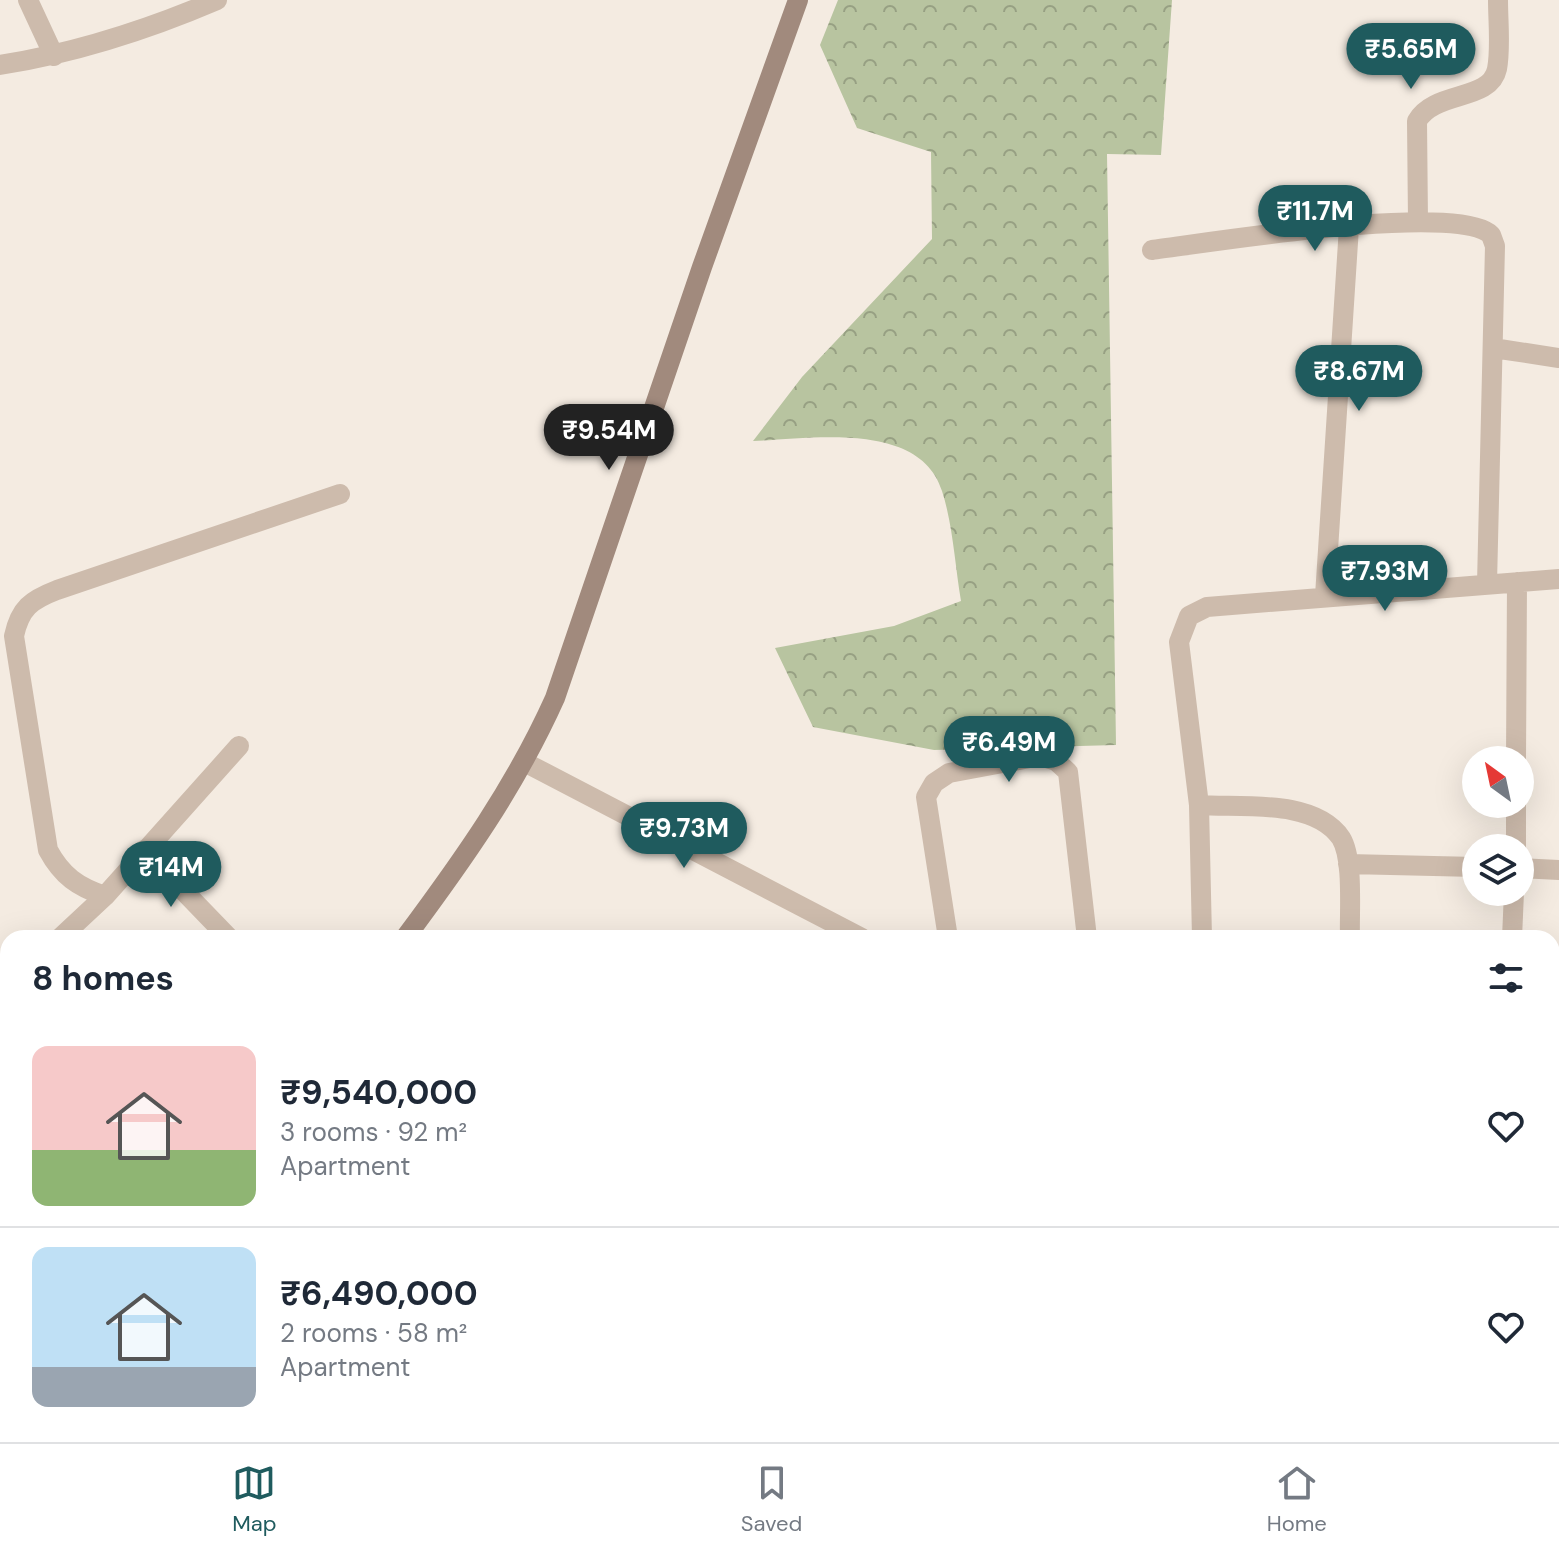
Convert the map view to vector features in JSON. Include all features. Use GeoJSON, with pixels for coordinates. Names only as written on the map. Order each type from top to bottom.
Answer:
{"type":"FeatureCollection","features":[{"type":"Feature","properties":{"kind":"street"},"geometry":{"type":"LineString","coordinates":[[28,0],[54,56]]}},
{"type":"Feature","properties":{"kind":"street"},"geometry":{"type":"LineString","coordinates":[[411,930],[457,868],[526,763],[555,698],[702,267],[798,0]]}},
{"type":"Feature","properties":{"kind":"street"},"geometry":{"type":"LineString","coordinates":[[1418,222],[1417,121],[1424,109],[1433,104],[1481,89],[1490,82],[1497,71],[1498,0]]}},
{"type":"Feature","properties":{"kind":"street"},"geometry":{"type":"LineString","coordinates":[[0,65],[54,56],[163,23],[211,1]]}},
{"type":"Feature","properties":{"kind":"street"},"geometry":{"type":"LineString","coordinates":[[1152,250],[1418,222],[1474,226],[1491,235],[1495,246],[1487,584]]}},
{"type":"Feature","properties":{"kind":"street"},"geometry":{"type":"LineString","coordinates":[[1325,596],[1349,227]]}},
{"type":"Feature","properties":{"kind":"street"},"geometry":{"type":"LineString","coordinates":[[1493,348],[1559,358]]}},
{"type":"Feature","properties":{"kind":"street"},"geometry":{"type":"LineString","coordinates":[[105,896],[71,881],[58,868],[48,850],[14,636],[18,614],[32,599],[340,494]]}},
{"type":"Feature","properties":{"kind":"street"},"geometry":{"type":"LineString","coordinates":[[1202,930],[1199,805],[1179,642],[1189,616],[1207,607],[1559,579]]}},
{"type":"Feature","properties":{"kind":"street"},"geometry":{"type":"LineString","coordinates":[[1516,746],[1517,582]]}},
{"type":"Feature","properties":{"kind":"street"},"geometry":{"type":"LineString","coordinates":[[69,930],[105,896],[239,746]]}},
{"type":"Feature","properties":{"kind":"street"},"geometry":{"type":"LineString","coordinates":[[947,930],[926,797],[934,783],[949,773],[1040,756],[1056,761],[1068,772],[1086,930]]}},
{"type":"Feature","properties":{"kind":"street"},"geometry":{"type":"LineString","coordinates":[[526,763],[847,930]]}},
{"type":"Feature","properties":{"kind":"street"},"geometry":{"type":"LineString","coordinates":[[1199,805],[1299,812],[1321,820],[1342,839],[1348,864],[1350,930]]}},
{"type":"Feature","properties":{"kind":"street"},"geometry":{"type":"LineString","coordinates":[[144,850],[221,930]]}},
{"type":"Feature","properties":{"kind":"street"},"geometry":{"type":"LineString","coordinates":[[1348,864],[1462,867]]}},
{"type":"Feature","properties":{"kind":"street"},"geometry":{"type":"LineString","coordinates":[[1534,869],[1559,870]]}},
{"type":"Feature","properties":{"kind":"street"},"geometry":{"type":"LineString","coordinates":[[1512,930],[1513,906]]}},
{"type":"Feature","properties":{"kind":"green space"},"geometry":{"type":"Polygon","coordinates":[[[838,0],[1172,0],[1161,155],[1107,154],[1116,745],[934,750],[813,727],[775,648],[894,626],[961,601],[942,491],[930,468],[911,453],[887,443],[860,439],[832,437],[753,441],[802,377],[932,239],[931,152],[857,128],[820,45],[838,0]]]}}]}
